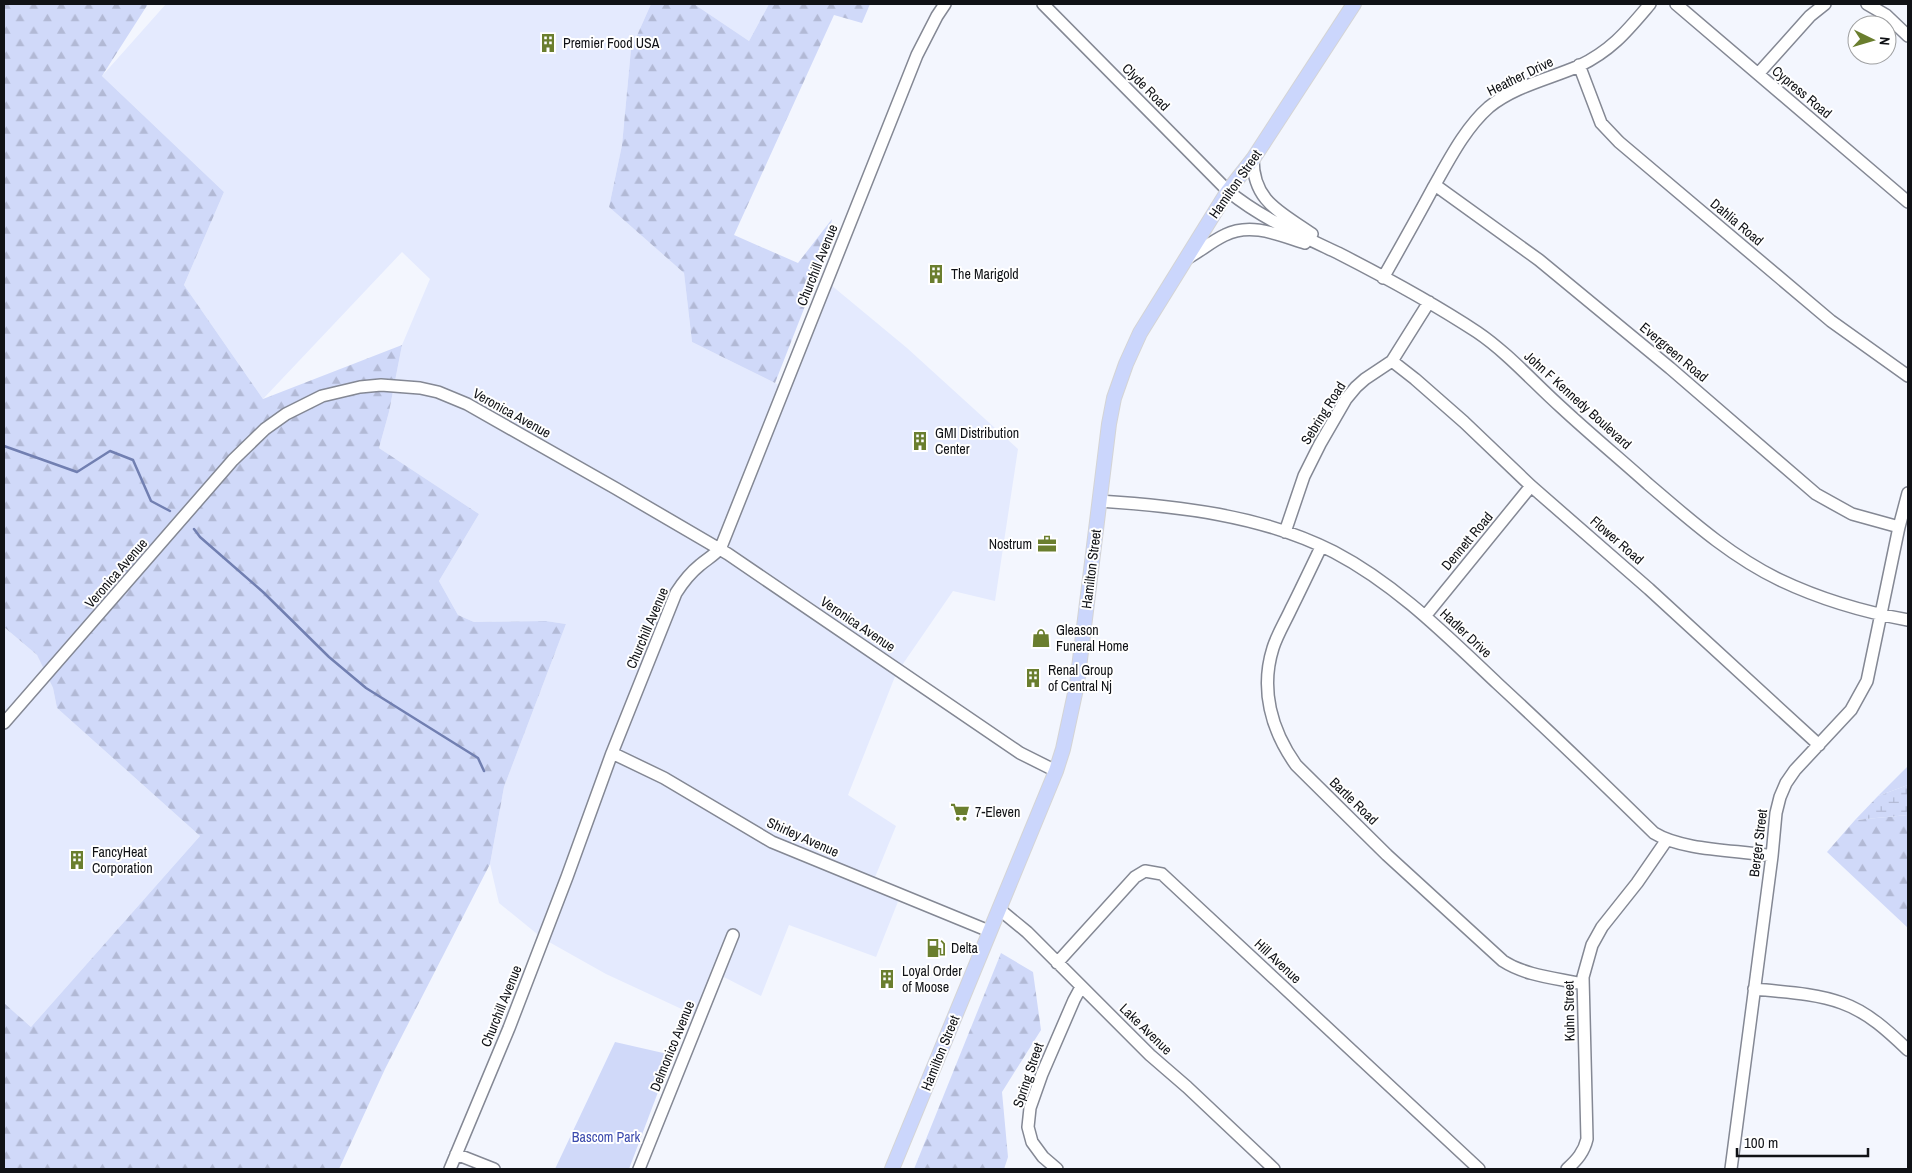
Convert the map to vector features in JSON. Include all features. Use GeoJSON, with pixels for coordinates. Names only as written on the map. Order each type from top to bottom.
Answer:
{"type":"FeatureCollection","features":[{"type":"Feature","properties":{"kind":"main road","name":"Hamilton Street"},"geometry":{"type":"LineString","coordinates":[[892,1169],[1056,771],[1063,749],[1076,692],[1109,424],[1114,398],[1126,364],[1140,334],[1228,191],[1253,159],[1354,4]]}},
{"type":"Feature","properties":{"kind":"street","name":"Churchill Avenue"},"geometry":{"type":"LineString","coordinates":[[450,1169],[509,1028],[568,877],[612,753],[676,593],[683,582],[719,549],[917,55],[945,4]]}},
{"type":"Feature","properties":{"kind":"street","name":"Clyde Road"},"geometry":{"type":"LineString","coordinates":[[1043,4],[1228,191]]}},
{"type":"Feature","properties":{"kind":"street","name":"Heather Drive"},"geometry":{"type":"LineString","coordinates":[[1383,278],[1449,160],[1477,119],[1499,99],[1579,65],[1609,48],[1619,40],[1650,4]]}},
{"type":"Feature","properties":{"kind":"street","name":"Cypress Road"},"geometry":{"type":"LineString","coordinates":[[1676,4],[1908,202]]}},
{"type":"Feature","properties":{"kind":"street"},"geometry":{"type":"LineString","coordinates":[[1758,74],[1810,16],[1825,4]]}},
{"type":"Feature","properties":{"kind":"street"},"geometry":{"type":"LineString","coordinates":[[1866,4],[1886,14],[1908,36]]}},
{"type":"Feature","properties":{"kind":"street","name":"Dahlia Road"},"geometry":{"type":"LineString","coordinates":[[1579,65],[1601,122],[1619,142],[1831,321],[1908,376]]}},
{"type":"Feature","properties":{"kind":"street"},"geometry":{"type":"LineString","coordinates":[[1253,159],[1255,180],[1266,200],[1276,210],[1342,256]]}},
{"type":"Feature","properties":{"kind":"street","name":"Evergreen Road"},"geometry":{"type":"LineString","coordinates":[[1435,185],[1538,260],[1670,368],[1816,494],[1852,514],[1899,527]]}},
{"type":"Feature","properties":{"kind":"street","name":"John F Kennedy Boulevard"},"geometry":{"type":"LineString","coordinates":[[1228,191],[1261,215],[1429,302],[1478,333],[1509,358],[1560,407],[1686,516],[1724,546],[1779,579],[1810,593],[1881,615],[1908,620]]}},
{"type":"Feature","properties":{"kind":"street"},"geometry":{"type":"LineString","coordinates":[[1186,260],[1224,235],[1245,229],[1266,231],[1342,256]]}},
{"type":"Feature","properties":{"kind":"street","name":"Sebring Road"},"geometry":{"type":"LineString","coordinates":[[1285,532],[1304,476],[1346,399],[1365,379],[1392,361],[1429,302]]}},
{"type":"Feature","properties":{"kind":"street","name":"Flower Road"},"geometry":{"type":"LineString","coordinates":[[1392,361],[1464,422],[1531,486],[1649,589],[1819,745]]}},
{"type":"Feature","properties":{"kind":"street","name":"Veronica Avenue"},"geometry":{"type":"LineString","coordinates":[[4,723],[233,460],[265,429],[286,414],[322,396],[360,387],[381,385],[410,386],[438,392],[467,404],[719,549],[1020,753],[1056,771]]}},
{"type":"Feature","properties":{"kind":"street","name":"Dennett Road"},"geometry":{"type":"LineString","coordinates":[[1426,615],[1531,486]]}},
{"type":"Feature","properties":{"kind":"street","name":"Berger Street"},"geometry":{"type":"LineString","coordinates":[[1731,1169],[1776,813],[1780,797],[1796,770],[1851,710],[1861,694],[1871,665],[1899,527],[1908,493]]}},
{"type":"Feature","properties":{"kind":"street","name":"Hadler Drive"},"geometry":{"type":"LineString","coordinates":[[1099,501],[1203,512],[1241,520],[1285,532],[1334,553],[1366,572],[1426,615],[1654,833],[1666,840],[1691,846],[1772,856]]}},
{"type":"Feature","properties":{"kind":"street","name":"Bartle Road"},"geometry":{"type":"LineString","coordinates":[[1321,547],[1273,646],[1268,667],[1267,693],[1271,714],[1278,736],[1286,751],[1296,765],[1380,848],[1503,961],[1514,968],[1530,973],[1583,984]]}},
{"type":"Feature","properties":{"kind":"street","name":"Shirley Avenue"},"geometry":{"type":"LineString","coordinates":[[612,753],[664,778],[772,842],[989,931]]}},
{"type":"Feature","properties":{"kind":"street","name":"Kuhn Street"},"geometry":{"type":"LineString","coordinates":[[1568,1169],[1586,1147],[1587,1139],[1583,984],[1588,956],[1602,927],[1638,883],[1666,840]]}},
{"type":"Feature","properties":{"kind":"street","name":"Hill Avenue"},"geometry":{"type":"LineString","coordinates":[[1057,963],[1135,877],[1145,871],[1162,874],[1479,1169]]}},
{"type":"Feature","properties":{"kind":"street","name":"Lake Avenue"},"geometry":{"type":"LineString","coordinates":[[999,909],[1027,932],[1150,1055],[1274,1169]]}},
{"type":"Feature","properties":{"kind":"street","name":"Delmonico Avenue"},"geometry":{"type":"LineString","coordinates":[[639,1169],[733,935]]}},
{"type":"Feature","properties":{"kind":"street","name":"Spring Street"},"geometry":{"type":"LineString","coordinates":[[1056,1169],[1043,1157],[1032,1142],[1028,1127],[1030,1108],[1042,1074],[1081,987]]}},
{"type":"Feature","properties":{"kind":"street"},"geometry":{"type":"LineString","coordinates":[[1754,989],[1820,997],[1843,1003],[1864,1013],[1888,1031],[1908,1050]]}},
{"type":"Feature","properties":{"kind":"street"},"geometry":{"type":"LineString","coordinates":[[456,1154],[494,1169]]}},
{"type":"Feature","properties":{"kind":"shaded area"},"geometry":{"type":"Polygon","coordinates":[[[166,4],[651,4],[631,49],[622,145],[609,207],[684,273],[692,342],[783,387],[825,280],[907,348],[1018,449],[995,601],[953,591],[896,674],[848,795],[896,826],[871,887],[899,899],[876,957],[789,925],[761,996],[716,973],[701,1018],[606,974],[542,938],[499,903],[490,864],[504,787],[566,624],[546,621],[474,622],[458,615],[439,581],[479,514],[379,448],[389,412],[402,345],[430,279],[402,252],[263,399],[184,285],[224,192],[102,76],[166,4]]]}},
{"type":"Feature","properties":{"kind":"shaded area"},"geometry":{"type":"Polygon","coordinates":[[[694,4],[769,4],[749,41],[694,4]]]}},
{"type":"Feature","properties":{"kind":"shaded area"},"geometry":{"type":"Polygon","coordinates":[[[4,627],[37,655],[53,688],[57,708],[200,836],[31,1027],[4,1003],[4,627]]]}},
{"type":"Feature","properties":{"kind":"green space"},"geometry":{"type":"Polygon","coordinates":[[[4,4],[148,4],[102,76],[224,192],[184,285],[263,399],[402,345],[389,412],[379,448],[479,514],[439,581],[458,615],[474,622],[546,621],[566,624],[504,787],[490,864],[385,1069],[339,1169],[4,1169],[4,1003],[31,1027],[200,836],[57,708],[53,688],[37,655],[4,627],[4,4]]]}},
{"type":"Feature","properties":{"kind":"green space"},"geometry":{"type":"Polygon","coordinates":[[[651,4],[694,4],[749,41],[769,4],[870,4],[862,23],[834,15],[734,235],[798,263],[832,219],[825,255],[775,383],[692,342],[684,273],[609,207],[622,145],[631,49],[651,4]]]}},
{"type":"Feature","properties":{"kind":"green space"},"geometry":{"type":"Polygon","coordinates":[[[1908,766],[1908,785],[1878,796],[1908,766]]]}},
{"type":"Feature","properties":{"kind":"green space"},"geometry":{"type":"Polygon","coordinates":[[[1908,785],[1908,815],[1855,820],[1878,796],[1908,785]]]}},
{"type":"Feature","properties":{"kind":"green space"},"geometry":{"type":"Polygon","coordinates":[[[1908,815],[1908,928],[1827,852],[1855,820],[1908,815]]]}},
{"type":"Feature","properties":{"kind":"green space"},"geometry":{"type":"Polygon","coordinates":[[[1001,953],[1033,972],[1041,1030],[1002,1092],[1008,1157],[1004,1169],[914,1169],[1001,953]]]}},
{"type":"Feature","properties":{"kind":"green space","name":"Bascom Park"},"geometry":{"type":"Polygon","coordinates":[[[615,1042],[672,1055],[629,1169],[555,1169],[615,1042]]]}},
{"type":"Feature","properties":{"kind":"waterway"},"geometry":{"type":"LineString","coordinates":[[4,446],[77,472],[110,451],[133,460],[151,501],[170,511]]}},
{"type":"Feature","properties":{"kind":"waterway"},"geometry":{"type":"LineString","coordinates":[[194,529],[200,537],[263,592],[329,657],[366,688],[478,758],[484,771]]}},
{"type":"Feature","properties":{"kind":"place","name":"Premier Food USA"},"geometry":{"type":"Point","coordinates":[548,43]}},
{"type":"Feature","properties":{"kind":"place","name":"The Marigold"},"geometry":{"type":"Point","coordinates":[936,274]}},
{"type":"Feature","properties":{"kind":"place","name":"GMI Distribution Center"},"geometry":{"type":"Point","coordinates":[920,441]}},
{"type":"Feature","properties":{"kind":"place","name":"Nostrum"},"geometry":{"type":"Point","coordinates":[1047,544]}},
{"type":"Feature","properties":{"kind":"place","name":"Gleason Funeral Home"},"geometry":{"type":"Point","coordinates":[1041,638]}},
{"type":"Feature","properties":{"kind":"place","name":"Renal Group of Central Nj"},"geometry":{"type":"Point","coordinates":[1033,678]}},
{"type":"Feature","properties":{"kind":"place","name":"7-Eleven"},"geometry":{"type":"Point","coordinates":[960,812]}},
{"type":"Feature","properties":{"kind":"place","name":"FancyHeat Corporation"},"geometry":{"type":"Point","coordinates":[77,860]}},
{"type":"Feature","properties":{"kind":"place","name":"Delta"},"geometry":{"type":"Point","coordinates":[936,948]}},
{"type":"Feature","properties":{"kind":"place","name":"Loyal Order of Moose"},"geometry":{"type":"Point","coordinates":[887,979]}}]}
